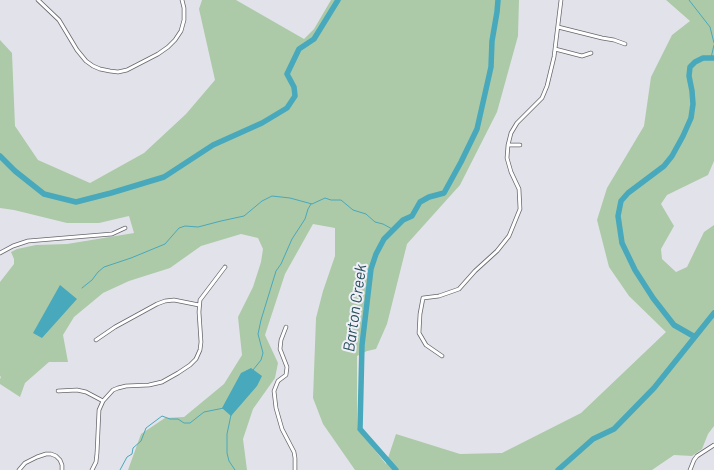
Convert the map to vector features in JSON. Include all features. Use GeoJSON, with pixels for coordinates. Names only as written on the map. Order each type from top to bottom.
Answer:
{"type":"FeatureCollection","features":[{"type":"Feature","properties":{"kind":"street"},"geometry":{"type":"LineString","coordinates":[[38,0],[59,20],[86,61],[100,69],[118,72],[127,70],[158,54],[176,40],[184,20],[182,0]]}},
{"type":"Feature","properties":{"kind":"street"},"geometry":{"type":"LineString","coordinates":[[442,356],[426,345],[419,333],[420,314],[424,298],[439,296],[459,289],[497,251],[509,236],[520,209],[519,190],[510,172],[507,158],[508,145],[517,123],[542,98],[547,86],[555,49],[561,0]]}},
{"type":"Feature","properties":{"kind":"street"},"geometry":{"type":"LineString","coordinates":[[558,27],[625,44]]}},
{"type":"Feature","properties":{"kind":"street"},"geometry":{"type":"LineString","coordinates":[[555,49],[582,56],[591,53]]}},
{"type":"Feature","properties":{"kind":"street"},"geometry":{"type":"LineString","coordinates":[[508,145],[520,145]]}},
{"type":"Feature","properties":{"kind":"street"},"geometry":{"type":"LineString","coordinates":[[0,253],[28,241],[112,234],[125,228]]}},
{"type":"Feature","properties":{"kind":"street"},"geometry":{"type":"LineString","coordinates":[[92,470],[96,462],[99,410],[103,401],[113,390],[118,388],[162,382],[190,365],[196,359],[202,342],[199,305],[204,294],[225,267]]}},
{"type":"Feature","properties":{"kind":"street"},"geometry":{"type":"LineString","coordinates":[[96,340],[115,326],[157,304],[174,300],[199,305]]}},
{"type":"Feature","properties":{"kind":"street"},"geometry":{"type":"LineString","coordinates":[[286,327],[280,349],[287,367],[286,375],[278,381],[274,391],[276,408],[282,429],[294,452],[295,470]]}},
{"type":"Feature","properties":{"kind":"street"},"geometry":{"type":"LineString","coordinates":[[58,391],[77,390],[86,392],[103,401]]}},
{"type":"Feature","properties":{"kind":"street"},"geometry":{"type":"LineString","coordinates":[[690,470],[694,460],[714,445]]}},
{"type":"Feature","properties":{"kind":"street"},"geometry":{"type":"LineString","coordinates":[[19,470],[26,463],[37,457],[51,454],[60,460],[62,470]]}},
{"type":"Feature","properties":{"kind":"green space"},"geometry":{"type":"Polygon","coordinates":[[[202,0],[236,0],[304,39],[314,29],[331,0],[519,0],[518,36],[497,112],[460,185],[407,244],[387,324],[376,349],[357,356],[357,428],[386,464],[396,434],[460,454],[502,453],[581,413],[666,332],[629,296],[609,267],[597,220],[607,188],[644,126],[651,77],[672,35],[690,21],[666,0],[714,0],[714,161],[708,175],[667,195],[661,204],[674,226],[661,249],[662,259],[676,272],[687,267],[704,232],[714,225],[714,426],[708,434],[702,449],[692,456],[674,455],[652,470],[355,470],[323,424],[313,398],[316,318],[335,256],[335,228],[313,224],[285,274],[265,335],[278,363],[275,378],[253,409],[243,439],[247,470],[128,470],[141,434],[165,418],[184,417],[224,384],[242,355],[238,317],[253,287],[261,262],[263,249],[258,238],[241,234],[201,246],[170,268],[129,281],[103,293],[74,317],[63,335],[68,362],[49,362],[25,383],[20,397],[0,384],[0,282],[14,264],[11,252],[36,245],[67,244],[134,233],[129,216],[99,223],[67,223],[0,208],[0,40],[12,53],[15,126],[38,160],[90,183],[144,153],[186,114],[215,80],[199,9],[202,0]]]}},
{"type":"Feature","properties":{"kind":"water"},"geometry":{"type":"Polygon","coordinates":[[[60,285],[77,299],[42,338],[33,333],[60,285]]]}},
{"type":"Feature","properties":{"kind":"water"},"geometry":{"type":"Polygon","coordinates":[[[251,368],[262,376],[257,386],[231,416],[222,408],[241,373],[251,368]]]}},
{"type":"Feature","properties":{"kind":"waterway","name":"Barton Creek"},"geometry":{"type":"LineString","coordinates":[[0,156],[15,171],[44,194],[76,202],[164,177],[213,145],[262,123],[287,108],[295,96],[294,87],[287,74],[299,49],[314,39],[338,0]]}},
{"type":"Feature","properties":{"kind":"waterway","name":"Barton Creek"},"geometry":{"type":"LineString","coordinates":[[396,470],[360,429],[362,345],[371,269],[384,239],[403,220],[412,216],[420,202],[429,197],[444,193],[477,129],[491,67],[492,41],[498,0]]}},
{"type":"Feature","properties":{"kind":"waterway"},"geometry":{"type":"LineString","coordinates":[[689,0],[710,27],[714,43]]}},
{"type":"Feature","properties":{"kind":"waterway"},"geometry":{"type":"LineString","coordinates":[[711,58],[714,45]]}},
{"type":"Feature","properties":{"kind":"waterway"},"geometry":{"type":"LineString","coordinates":[[695,337],[674,325],[653,298],[635,270],[622,243],[618,216],[621,201],[628,193],[664,166],[683,136],[691,118],[693,104],[689,76],[690,67],[703,58],[714,58]]}},
{"type":"Feature","properties":{"kind":"waterway"},"geometry":{"type":"LineString","coordinates":[[82,288],[104,267],[165,244],[179,228],[185,226],[198,227],[244,216],[262,201],[272,196],[290,198],[312,204],[325,198],[341,200],[353,210],[366,214],[375,222],[394,230]]}},
{"type":"Feature","properties":{"kind":"waterway"},"geometry":{"type":"LineString","coordinates":[[253,370],[261,360],[263,353],[258,334],[276,271],[292,239],[305,219],[311,204]]}},
{"type":"Feature","properties":{"kind":"waterway","name":"Barton Creek"},"geometry":{"type":"LineString","coordinates":[[558,470],[593,439],[614,429],[654,388],[714,313]]}},
{"type":"Feature","properties":{"kind":"waterway"},"geometry":{"type":"LineString","coordinates":[[120,470],[127,457],[132,454],[133,448],[141,441],[146,428],[162,416],[190,423],[204,412],[224,408]]}},
{"type":"Feature","properties":{"kind":"waterway"},"geometry":{"type":"LineString","coordinates":[[231,415],[227,434],[227,453],[229,461],[235,470]]}}]}
